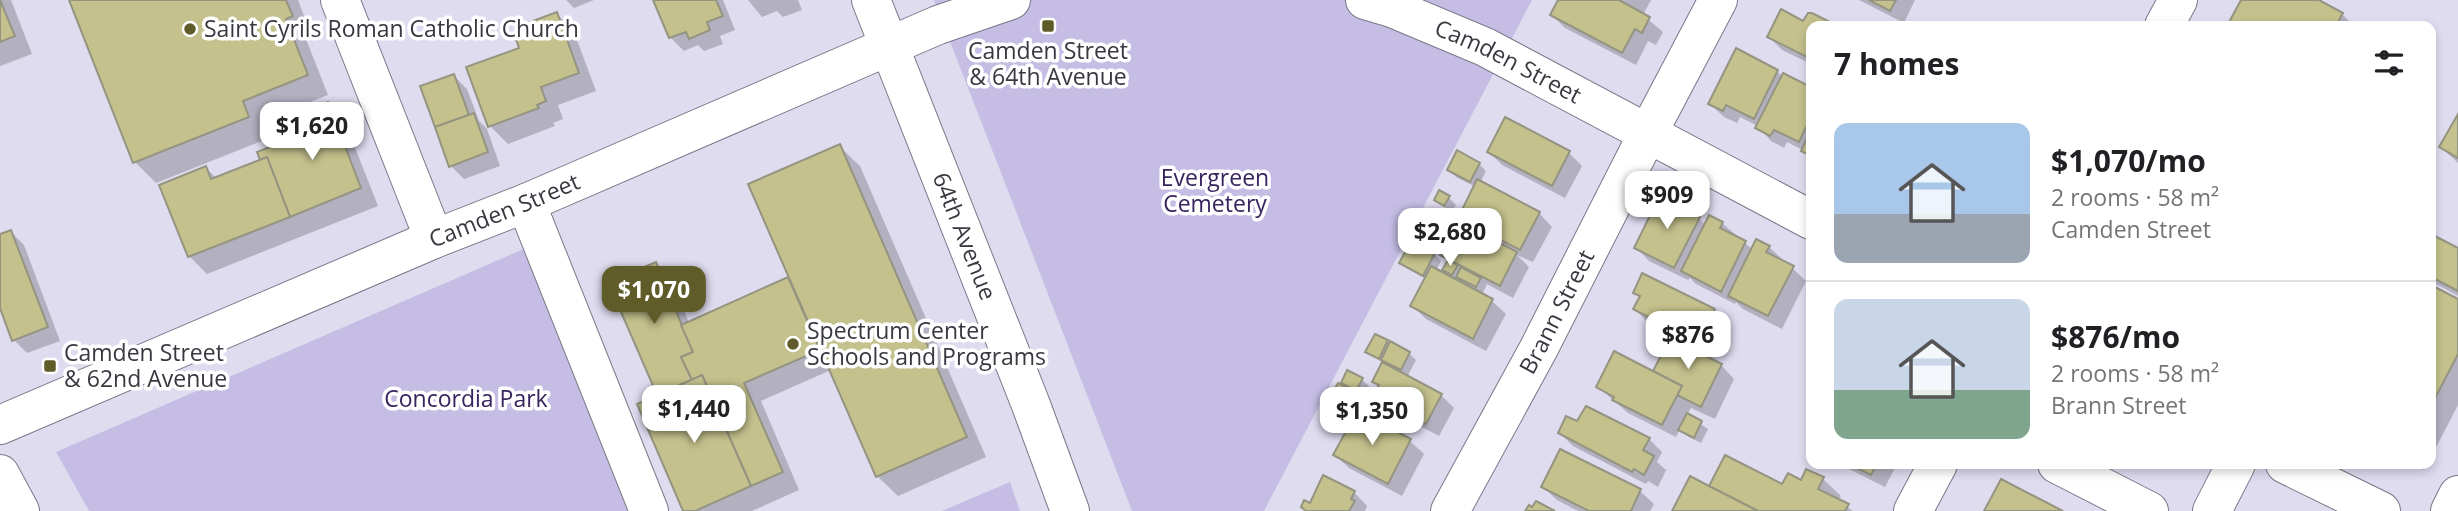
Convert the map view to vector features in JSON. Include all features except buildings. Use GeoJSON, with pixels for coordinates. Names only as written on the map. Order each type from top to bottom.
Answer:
{"type":"FeatureCollection","features":[{"type":"Feature","properties":{"kind":"street"},"geometry":{"type":"LineString","coordinates":[[340,0],[434,239]]}},
{"type":"Feature","properties":{"kind":"street","name":"64th Avenue"},"geometry":{"type":"LineString","coordinates":[[871,0],[1031,405],[1070,511]]}},
{"type":"Feature","properties":{"kind":"street","name":"Camden Street"},"geometry":{"type":"LineString","coordinates":[[0,425],[939,25],[1011,0]]}},
{"type":"Feature","properties":{"kind":"street","name":"Camden Street"},"geometry":{"type":"LineString","coordinates":[[1365,0],[1392,8],[1486,47],[1806,217]]}},
{"type":"Feature","properties":{"kind":"street","name":"Brann Street"},"geometry":{"type":"LineString","coordinates":[[1450,511],[1539,348],[1718,0]]}},
{"type":"Feature","properties":{"kind":"street"},"geometry":{"type":"LineString","coordinates":[[2167,21],[2178,0]]}},
{"type":"Feature","properties":{"kind":"street"},"geometry":{"type":"LineString","coordinates":[[526,203],[649,511]]}},
{"type":"Feature","properties":{"kind":"street"},"geometry":{"type":"LineString","coordinates":[[1913,511],[1935,469]]}},
{"type":"Feature","properties":{"kind":"street"},"geometry":{"type":"LineString","coordinates":[[2067,469],[2149,511]]}},
{"type":"Feature","properties":{"kind":"street"},"geometry":{"type":"LineString","coordinates":[[2212,511],[2233,469]]}},
{"type":"Feature","properties":{"kind":"street"},"geometry":{"type":"LineString","coordinates":[[2295,469],[2381,511]]}},
{"type":"Feature","properties":{"kind":"street"},"geometry":{"type":"LineString","coordinates":[[0,474],[20,511]]}},
{"type":"Feature","properties":{"kind":"street"},"geometry":{"type":"LineString","coordinates":[[2450,511],[2458,495]]}},
{"type":"Feature","properties":{"kind":"green space","name":"Evergreen Cemetery"},"geometry":{"type":"Polygon","coordinates":[[[934,0],[1532,0],[1264,511],[1132,511],[934,0]]]}},
{"type":"Feature","properties":{"kind":"green space","name":"Concordia Park"},"geometry":{"type":"Polygon","coordinates":[[[526,248],[637,511],[89,511],[56,452],[526,248]]]}},
{"type":"Feature","properties":{"kind":"green space"},"geometry":{"type":"Polygon","coordinates":[[[1010,482],[1020,511],[942,511],[1010,482]]]}},
{"type":"Feature","properties":{"kind":"place","name":"Camden Street & 64th Avenue"},"geometry":{"type":"Point","coordinates":[1048,26]}},
{"type":"Feature","properties":{"kind":"place","name":"Saint Cyrils Roman Catholic Church"},"geometry":{"type":"Point","coordinates":[190,29]}},
{"type":"Feature","properties":{"kind":"place","name":"Spectrum Center Schools and Programs"},"geometry":{"type":"Point","coordinates":[793,344]}},
{"type":"Feature","properties":{"kind":"place","name":"Camden Street & 62nd Avenue"},"geometry":{"type":"Point","coordinates":[50,366]}}]}
